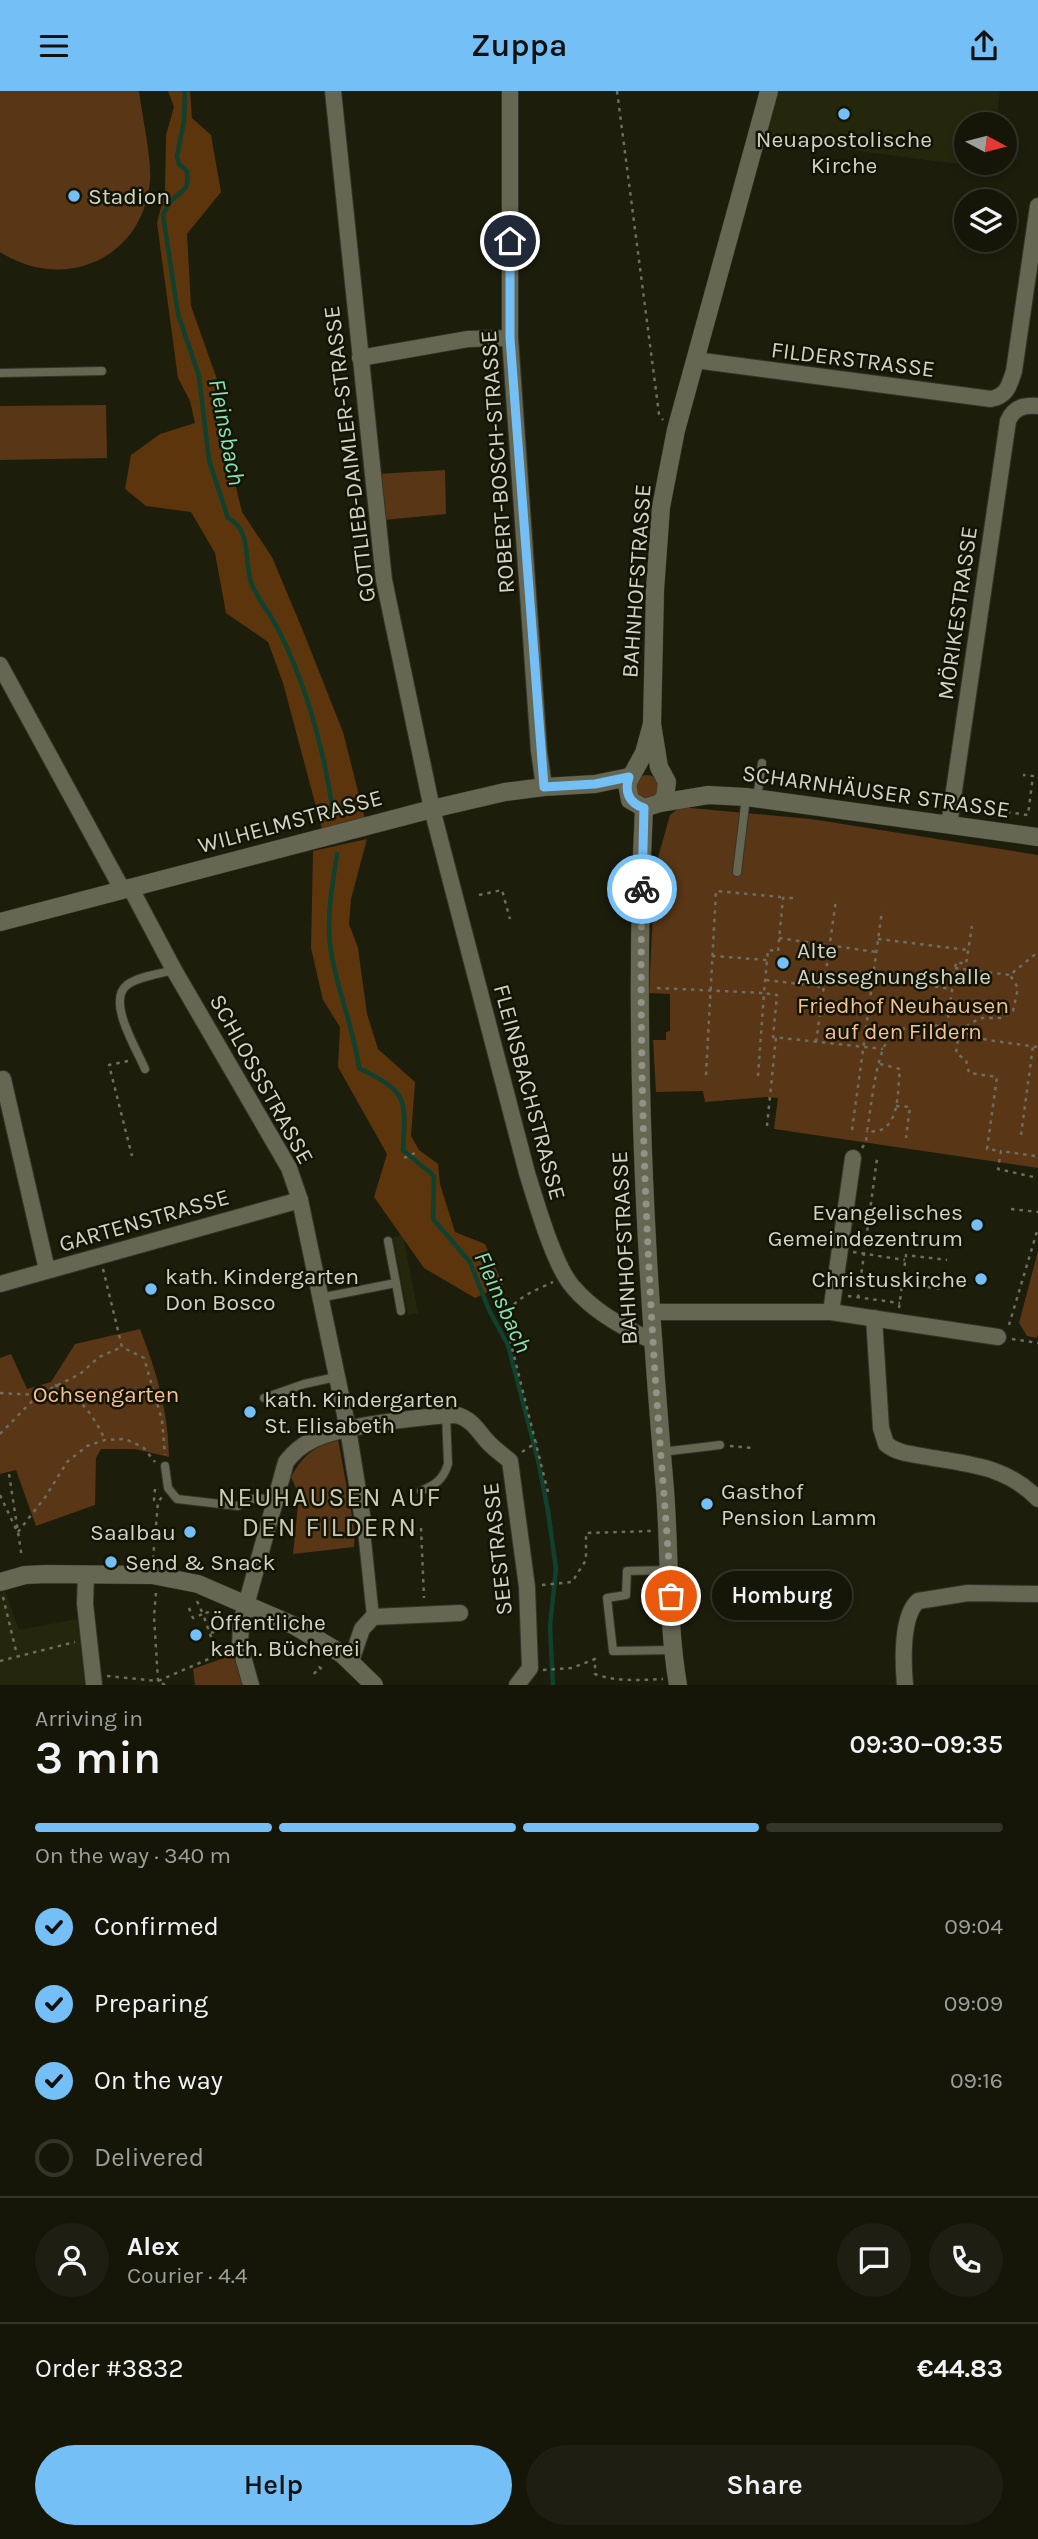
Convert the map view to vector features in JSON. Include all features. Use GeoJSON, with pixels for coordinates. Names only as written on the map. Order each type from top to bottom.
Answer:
{"type":"FeatureCollection","features":[{"type":"Feature","properties":{"kind":"street","name":"GOTTLIEB-DAIMLER-STRASSE"},"geometry":{"type":"LineString","coordinates":[[332,91],[384,580],[432,809]]}},
{"type":"Feature","properties":{"kind":"street","name":"ROBERT-BOSCH-STRASSE"},"geometry":{"type":"LineString","coordinates":[[510,91],[510,338],[544,787]]}},
{"type":"Feature","properties":{"kind":"street","name":"BAHNHOFSTRASSE"},"geometry":{"type":"LineString","coordinates":[[677,1682],[653,1341],[640,988],[652,806],[668,789],[652,725],[654,615],[661,507],[676,430],[769,91]]}},
{"type":"Feature","properties":{"kind":"street"},"geometry":{"type":"LineString","coordinates":[[1032,283],[1038,206]]}},
{"type":"Feature","properties":{"kind":"street","name":"FILDERSTRASSE"},"geometry":{"type":"LineString","coordinates":[[695,360],[990,399],[1004,394],[1014,371],[1032,283]]}},
{"type":"Feature","properties":{"kind":"street"},"geometry":{"type":"LineString","coordinates":[[359,358],[468,339],[510,338]]}},
{"type":"Feature","properties":{"kind":"street","name":"MÖRIKESTRASSE"},"geometry":{"type":"LineString","coordinates":[[949,825],[1007,421],[1014,411],[1021,407],[1038,406]]}},
{"type":"Feature","properties":{"kind":"street","name":"SCHLOSSSTRASSE"},"geometry":{"type":"LineString","coordinates":[[0,665],[6,692],[126,888],[289,1168],[300,1200],[348,1429],[363,1521]]}},
{"type":"Feature","properties":{"kind":"street","name":"BAHNHOFSTRASSE"},"geometry":{"type":"LineString","coordinates":[[630,781],[645,753],[652,725]]}},
{"type":"Feature","properties":{"kind":"street"},"geometry":{"type":"LineString","coordinates":[[652,806],[637,805],[630,781],[647,766],[662,773]]}},
{"type":"Feature","properties":{"kind":"street","name":"SCHARNHÄUSER STRASSE"},"geometry":{"type":"LineString","coordinates":[[662,773],[708,795]]}},
{"type":"Feature","properties":{"kind":"street","name":"WILHELMSTRASSE"},"geometry":{"type":"LineString","coordinates":[[0,922],[505,792],[630,781]]}},
{"type":"Feature","properties":{"kind":"street","name":"SCHARNHÄUSER STRASSE"},"geometry":{"type":"LineString","coordinates":[[652,806],[708,795],[751,798],[1038,837]]}},
{"type":"Feature","properties":{"kind":"street","name":"FLEINSBACHSTRASSE"},"geometry":{"type":"LineString","coordinates":[[432,809],[541,1218],[572,1287],[607,1318],[653,1341]]}},
{"type":"Feature","properties":{"kind":"street"},"geometry":{"type":"LineString","coordinates":[[3,1079],[47,1271]]}},
{"type":"Feature","properties":{"kind":"street"},"geometry":{"type":"LineString","coordinates":[[831,1313],[853,1158]]}},
{"type":"Feature","properties":{"kind":"street","name":"GARTENSTRASSE"},"geometry":{"type":"LineString","coordinates":[[0,1284],[300,1200]]}},
{"type":"Feature","properties":{"kind":"street"},"geometry":{"type":"LineString","coordinates":[[652,1312],[831,1313],[1001,1337]]}},
{"type":"Feature","properties":{"kind":"street"},"geometry":{"type":"LineString","coordinates":[[874,1318],[881,1429],[886,1444],[902,1453],[989,1468],[1024,1484],[1038,1499]]}},
{"type":"Feature","properties":{"kind":"street"},"geometry":{"type":"LineString","coordinates":[[251,1685],[240,1647],[241,1623],[286,1462],[293,1453],[312,1439],[348,1429],[446,1415]]}},
{"type":"Feature","properties":{"kind":"street","name":"SEESTRASSE"},"geometry":{"type":"LineString","coordinates":[[446,1415],[468,1418],[488,1442],[510,1461],[527,1587],[530,1668],[517,1685]]}},
{"type":"Feature","properties":{"kind":"street"},"geometry":{"type":"LineString","coordinates":[[363,1521],[373,1617]]}},
{"type":"Feature","properties":{"kind":"street"},"geometry":{"type":"LineString","coordinates":[[86,1574],[85,1604],[94,1685]]}},
{"type":"Feature","properties":{"kind":"street"},"geometry":{"type":"LineString","coordinates":[[1,1588],[25,1575],[86,1574],[154,1583],[198,1584],[295,1626],[351,1661],[374,1685]]}},
{"type":"Feature","properties":{"kind":"street"},"geometry":{"type":"LineString","coordinates":[[905,1685],[905,1647],[909,1614],[918,1601],[968,1593],[1038,1594]]}},
{"type":"Feature","properties":{"kind":"street"},"geometry":{"type":"LineString","coordinates":[[351,1661],[362,1629],[373,1617],[460,1613]]}},
{"type":"Feature","properties":{"kind":"lane"},"geometry":{"type":"LineString","coordinates":[[0,373],[102,371]]}},
{"type":"Feature","properties":{"kind":"lane"},"geometry":{"type":"LineString","coordinates":[[737,872],[751,798],[762,763]]}},
{"type":"Feature","properties":{"kind":"lane"},"geometry":{"type":"LineString","coordinates":[[145,1069],[120,1013],[119,999],[125,986],[133,981],[174,970]]}},
{"type":"Feature","properties":{"kind":"lane"},"geometry":{"type":"LineString","coordinates":[[388,1241],[401,1311]]}},
{"type":"Feature","properties":{"kind":"lane"},"geometry":{"type":"LineString","coordinates":[[319,1298],[396,1283]]}},
{"type":"Feature","properties":{"kind":"lane"},"geometry":{"type":"LineString","coordinates":[[264,1398],[304,1384],[336,1377]]}},
{"type":"Feature","properties":{"kind":"lane"},"geometry":{"type":"LineString","coordinates":[[421,1491],[436,1484],[446,1472],[446,1415]]}},
{"type":"Feature","properties":{"kind":"lane"},"geometry":{"type":"LineString","coordinates":[[662,1452],[720,1445]]}},
{"type":"Feature","properties":{"kind":"lane"},"geometry":{"type":"LineString","coordinates":[[165,1466],[168,1488],[177,1499],[238,1506],[251,1499],[276,1498]]}},
{"type":"Feature","properties":{"kind":"lane"},"geometry":{"type":"LineString","coordinates":[[669,1570],[627,1571],[626,1595],[607,1598],[613,1651],[674,1650]]}},
{"type":"Feature","properties":{"kind":"path"},"geometry":{"type":"LineString","coordinates":[[617,91],[659,414],[667,427],[676,430]]}},
{"type":"Feature","properties":{"kind":"path"},"geometry":{"type":"LineString","coordinates":[[952,805],[1028,815],[1033,776],[1023,775]]}},
{"type":"Feature","properties":{"kind":"path"},"geometry":{"type":"LineString","coordinates":[[479,895],[502,890],[510,919]]}},
{"type":"Feature","properties":{"kind":"path"},"geometry":{"type":"LineString","coordinates":[[706,1075],[716,891],[793,898]]}},
{"type":"Feature","properties":{"kind":"path"},"geometry":{"type":"LineString","coordinates":[[758,1076],[768,950],[778,951],[783,898]]}},
{"type":"Feature","properties":{"kind":"path"},"geometry":{"type":"LineString","coordinates":[[816,1042],[836,900]]}},
{"type":"Feature","properties":{"kind":"path"},"geometry":{"type":"LineString","coordinates":[[852,1130],[882,911]]}},
{"type":"Feature","properties":{"kind":"path"},"geometry":{"type":"LineString","coordinates":[[947,1027],[956,962],[967,964],[972,926]]}},
{"type":"Feature","properties":{"kind":"path"},"geometry":{"type":"LineString","coordinates":[[779,938],[876,952]]}},
{"type":"Feature","properties":{"kind":"path"},"geometry":{"type":"LineString","coordinates":[[878,939],[968,950]]}},
{"type":"Feature","properties":{"kind":"path"},"geometry":{"type":"LineString","coordinates":[[955,968],[1010,975],[1038,952]]}},
{"type":"Feature","properties":{"kind":"path"},"geometry":{"type":"LineString","coordinates":[[712,956],[768,960]]}},
{"type":"Feature","properties":{"kind":"path"},"geometry":{"type":"LineString","coordinates":[[1010,975],[1018,988],[1013,1011],[1002,1019],[980,1018],[960,1031],[956,1053],[967,1060],[969,1073],[997,1077],[987,1149],[1035,1156]]}},
{"type":"Feature","properties":{"kind":"path"},"geometry":{"type":"LineString","coordinates":[[766,980],[824,986]]}},
{"type":"Feature","properties":{"kind":"path"},"geometry":{"type":"LineString","coordinates":[[901,982],[952,989]]}},
{"type":"Feature","properties":{"kind":"path"},"geometry":{"type":"LineString","coordinates":[[640,988],[777,995],[773,1037],[884,1049]]}},
{"type":"Feature","properties":{"kind":"path"},"geometry":{"type":"LineString","coordinates":[[880,1064],[900,1069],[894,1116],[886,1128],[879,1132],[867,1131],[880,1064],[884,1049],[893,1035],[926,1024],[947,1027],[987,1039],[1035,1046],[1021,1135]]}},
{"type":"Feature","properties":{"kind":"path"},"geometry":{"type":"LineString","coordinates":[[766,1126],[776,1037]]}},
{"type":"Feature","properties":{"kind":"path"},"geometry":{"type":"LineString","coordinates":[[132,1156],[109,1065],[140,1057]]}},
{"type":"Feature","properties":{"kind":"path"},"geometry":{"type":"LineString","coordinates":[[896,1105],[910,1107],[906,1138]]}},
{"type":"Feature","properties":{"kind":"path"},"geometry":{"type":"LineString","coordinates":[[1001,1151],[998,1169],[1038,1178]]}},
{"type":"Feature","properties":{"kind":"path"},"geometry":{"type":"LineString","coordinates":[[404,1158],[415,1153]]}},
{"type":"Feature","properties":{"kind":"path"},"geometry":{"type":"LineString","coordinates":[[858,1298],[877,1159]]}},
{"type":"Feature","properties":{"kind":"path"},"geometry":{"type":"LineString","coordinates":[[1011,1209],[1038,1212]]}},
{"type":"Feature","properties":{"kind":"path"},"geometry":{"type":"LineString","coordinates":[[1038,1229],[1001,1337],[1038,1343]]}},
{"type":"Feature","properties":{"kind":"path"},"geometry":{"type":"LineString","coordinates":[[839,1251],[905,1260]]}},
{"type":"Feature","properties":{"kind":"path"},"geometry":{"type":"LineString","coordinates":[[898,1321],[906,1255],[947,1260]]}},
{"type":"Feature","properties":{"kind":"path"},"geometry":{"type":"LineString","coordinates":[[100,1256],[122,1347],[144,1358],[162,1420],[165,1466]]}},
{"type":"Feature","properties":{"kind":"path"},"geometry":{"type":"LineString","coordinates":[[548,1492],[505,1320],[506,1314],[524,1296],[566,1277]]}},
{"type":"Feature","properties":{"kind":"path"},"geometry":{"type":"LineString","coordinates":[[902,1284],[944,1290]]}},
{"type":"Feature","properties":{"kind":"path"},"geometry":{"type":"LineString","coordinates":[[833,1294],[900,1303]]}},
{"type":"Feature","properties":{"kind":"path"},"geometry":{"type":"LineString","coordinates":[[0,1434],[38,1395],[80,1374],[99,1357],[122,1347]]}},
{"type":"Feature","properties":{"kind":"path"},"geometry":{"type":"LineString","coordinates":[[55,1385],[68,1391],[87,1408],[105,1440]]}},
{"type":"Feature","properties":{"kind":"path"},"geometry":{"type":"LineString","coordinates":[[0,1393],[38,1395]]}},
{"type":"Feature","properties":{"kind":"path"},"geometry":{"type":"LineString","coordinates":[[18,1532],[46,1496],[67,1462],[87,1446],[105,1440],[125,1439],[143,1447],[156,1462],[157,1471]]}},
{"type":"Feature","properties":{"kind":"path"},"geometry":{"type":"LineString","coordinates":[[526,1450],[535,1443]]}},
{"type":"Feature","properties":{"kind":"path"},"geometry":{"type":"LineString","coordinates":[[720,1445],[753,1448]]}},
{"type":"Feature","properties":{"kind":"path"},"geometry":{"type":"LineString","coordinates":[[9,1474],[25,1575]]}},
{"type":"Feature","properties":{"kind":"path"},"geometry":{"type":"LineString","coordinates":[[156,1481],[154,1500],[158,1502]]}},
{"type":"Feature","properties":{"kind":"path"},"geometry":{"type":"LineString","coordinates":[[156,1683],[154,1583],[158,1502],[168,1488]]}},
{"type":"Feature","properties":{"kind":"path"},"geometry":{"type":"LineString","coordinates":[[0,1496],[18,1532]]}},
{"type":"Feature","properties":{"kind":"path"},"geometry":{"type":"LineString","coordinates":[[421,1528],[425,1615]]}},
{"type":"Feature","properties":{"kind":"path"},"geometry":{"type":"LineString","coordinates":[[539,1585],[572,1582],[586,1560],[586,1533],[668,1531]]}},
{"type":"Feature","properties":{"kind":"path"},"geometry":{"type":"LineString","coordinates":[[1,1588],[18,1656]]}},
{"type":"Feature","properties":{"kind":"path"},"geometry":{"type":"LineString","coordinates":[[156,1683],[218,1654],[195,1597]]}},
{"type":"Feature","properties":{"kind":"path"},"geometry":{"type":"LineString","coordinates":[[189,1608],[193,1618],[223,1606]]}},
{"type":"Feature","properties":{"kind":"path"},"geometry":{"type":"LineString","coordinates":[[210,1633],[228,1626]]}},
{"type":"Feature","properties":{"kind":"path"},"geometry":{"type":"LineString","coordinates":[[0,1661],[89,1639]]}},
{"type":"Feature","properties":{"kind":"path"},"geometry":{"type":"LineString","coordinates":[[544,1670],[572,1668],[595,1659],[596,1674],[602,1677],[677,1682]]}},
{"type":"Feature","properties":{"kind":"path"},"geometry":{"type":"LineString","coordinates":[[314,1674],[319,1667],[323,1669]]}},
{"type":"Feature","properties":{"kind":"path"},"geometry":{"type":"LineString","coordinates":[[116,1676],[166,1685]]}},
{"type":"Feature","properties":{"kind":"shaded area"},"geometry":{"type":"Polygon","coordinates":[[[168,91],[190,91],[192,118],[211,135],[221,192],[187,234],[191,306],[219,385],[223,433],[242,512],[272,557],[303,631],[343,732],[365,819],[322,829],[283,683],[268,642],[226,613],[215,553],[191,512],[146,506],[125,489],[131,455],[160,434],[195,423],[190,401],[178,378],[157,223],[165,191],[166,135],[174,107],[168,91]]]}},
{"type":"Feature","properties":{"kind":"shaded area"},"geometry":{"type":"Polygon","coordinates":[[[769,91],[1000,91],[997,112],[954,112],[954,163],[757,138],[769,91]]]}},
{"type":"Feature","properties":{"kind":"shaded area"},"geometry":{"type":"Polygon","coordinates":[[[367,839],[351,899],[349,924],[358,948],[367,1014],[378,1049],[415,1082],[411,1136],[419,1150],[438,1164],[440,1184],[455,1232],[485,1244],[503,1285],[475,1298],[424,1268],[374,1197],[387,1154],[338,1067],[340,1027],[323,1000],[311,948],[313,851],[367,839]]]}},
{"type":"Feature","properties":{"kind":"shaded area"},"geometry":{"type":"Polygon","coordinates":[[[403,1235],[418,1313],[408,1315],[393,1237],[403,1235]]]}},
{"type":"Feature","properties":{"kind":"shaded area"},"geometry":{"type":"Polygon","coordinates":[[[5,1591],[19,1630],[77,1619],[85,1685],[0,1685],[0,1594],[5,1591]]]}},
{"type":"Feature","properties":{"kind":"green space","name":"Stadion"},"geometry":{"type":"Polygon","coordinates":[[[0,91],[139,91],[150,181],[144,208],[133,231],[116,249],[96,261],[74,268],[49,269],[25,264],[0,252],[0,91]]]}},
{"type":"Feature","properties":{"kind":"green space"},"geometry":{"type":"Polygon","coordinates":[[[106,405],[107,458],[0,460],[0,406],[106,405]]]}},
{"type":"Feature","properties":{"kind":"green space"},"geometry":{"type":"Polygon","coordinates":[[[445,470],[446,514],[384,520],[377,474],[445,470]]]}},
{"type":"Feature","properties":{"kind":"green space"},"geometry":{"type":"Polygon","coordinates":[[[647,775],[656,778],[659,787],[656,796],[647,799],[638,796],[635,787],[638,778],[647,775]]]}},
{"type":"Feature","properties":{"kind":"green space","name":"Friedhof Neuhausen auf den Fildern"},"geometry":{"type":"Polygon","coordinates":[[[680,807],[811,819],[1038,855],[1038,1168],[774,1129],[778,1098],[705,1102],[703,1091],[656,1092],[653,1040],[666,1040],[666,1032],[670,1031],[670,994],[649,993],[655,868],[670,815],[680,807]]]}},
{"type":"Feature","properties":{"kind":"green space"},"geometry":{"type":"Polygon","coordinates":[[[1038,1251],[1037,1338],[1027,1336],[1019,1323],[1038,1251]]]}},
{"type":"Feature","properties":{"kind":"green space","name":"Ochsengarten"},"geometry":{"type":"Polygon","coordinates":[[[140,1329],[160,1392],[169,1457],[135,1449],[101,1449],[96,1458],[95,1505],[36,1526],[16,1470],[0,1474],[0,1358],[11,1354],[27,1389],[51,1382],[75,1344],[140,1329]]]}},
{"type":"Feature","properties":{"kind":"green space"},"geometry":{"type":"Polygon","coordinates":[[[338,1439],[355,1533],[354,1547],[293,1554],[299,1495],[291,1477],[310,1453],[338,1439]]]}},
{"type":"Feature","properties":{"kind":"green space"},"geometry":{"type":"Polygon","coordinates":[[[235,1654],[246,1685],[195,1685],[193,1669],[235,1654]]]}},
{"type":"Feature","properties":{"kind":"waterway","name":"Fleinsbach"},"geometry":{"type":"LineString","coordinates":[[185,91],[184,121],[177,156],[179,164],[187,171],[187,183],[185,189],[169,203],[163,215],[178,314],[199,376],[209,460],[228,518],[236,524],[244,539],[252,585],[279,631],[298,674],[325,766],[333,812]]}},
{"type":"Feature","properties":{"kind":"waterway","name":"Fleinsbach"},"geometry":{"type":"LineString","coordinates":[[337,854],[330,905],[330,944],[359,1068],[387,1084],[400,1098],[404,1118],[403,1150],[434,1176],[433,1219],[470,1262],[489,1310],[508,1345],[538,1460],[556,1569],[550,1626],[553,1685]]}},
{"type":"Feature","properties":{"kind":"way so far"},"geometry":{"type":"LineString","coordinates":[[642,889],[640,988],[647,1217],[671,1596]]}},
{"type":"Feature","properties":{"kind":"place","name":"Neuapostolische Kirche"},"geometry":{"type":"Point","coordinates":[844,114]}},
{"type":"Feature","properties":{"kind":"place","name":"Stadion"},"geometry":{"type":"Point","coordinates":[74,196]}},
{"type":"Feature","properties":{"kind":"place","name":"Alte Aussegnungshalle"},"geometry":{"type":"Point","coordinates":[783,963]}},
{"type":"Feature","properties":{"kind":"place","name":"Evangelisches Gemeindezentrum"},"geometry":{"type":"Point","coordinates":[977,1225]}},
{"type":"Feature","properties":{"kind":"place","name":"Christuskirche"},"geometry":{"type":"Point","coordinates":[981,1279]}},
{"type":"Feature","properties":{"kind":"place","name":"kath. Kindergarten Don Bosco"},"geometry":{"type":"Point","coordinates":[151,1289]}},
{"type":"Feature","properties":{"kind":"place","name":"kath. Kindergarten St. Elisabeth"},"geometry":{"type":"Point","coordinates":[250,1412]}},
{"type":"Feature","properties":{"kind":"place","name":"Gasthof Pension Lamm"},"geometry":{"type":"Point","coordinates":[707,1504]}},
{"type":"Feature","properties":{"kind":"place","name":"Saalbau"},"geometry":{"type":"Point","coordinates":[190,1532]}},
{"type":"Feature","properties":{"kind":"place","name":"Send & Snack"},"geometry":{"type":"Point","coordinates":[111,1562]}},
{"type":"Feature","properties":{"kind":"place","name":"Homburg"},"geometry":{"type":"Point","coordinates":[671,1596]}},
{"type":"Feature","properties":{"kind":"place","name":"Öffentliche kath. Bücherei"},"geometry":{"type":"Point","coordinates":[196,1635]}},
{"type":"Feature","properties":{"kind":"district","name":"NEUHAUSEN AUF DEN FILDERN"},"geometry":{"type":"Point","coordinates":[330,1512]}},
{"type":"Feature","properties":{"kind":"route"},"geometry":{"type":"LineString","coordinates":[[510,241],[510,338],[539,751],[544,787],[595,784],[629,777],[627,792],[631,800],[644,808],[642,889]]}}]}
